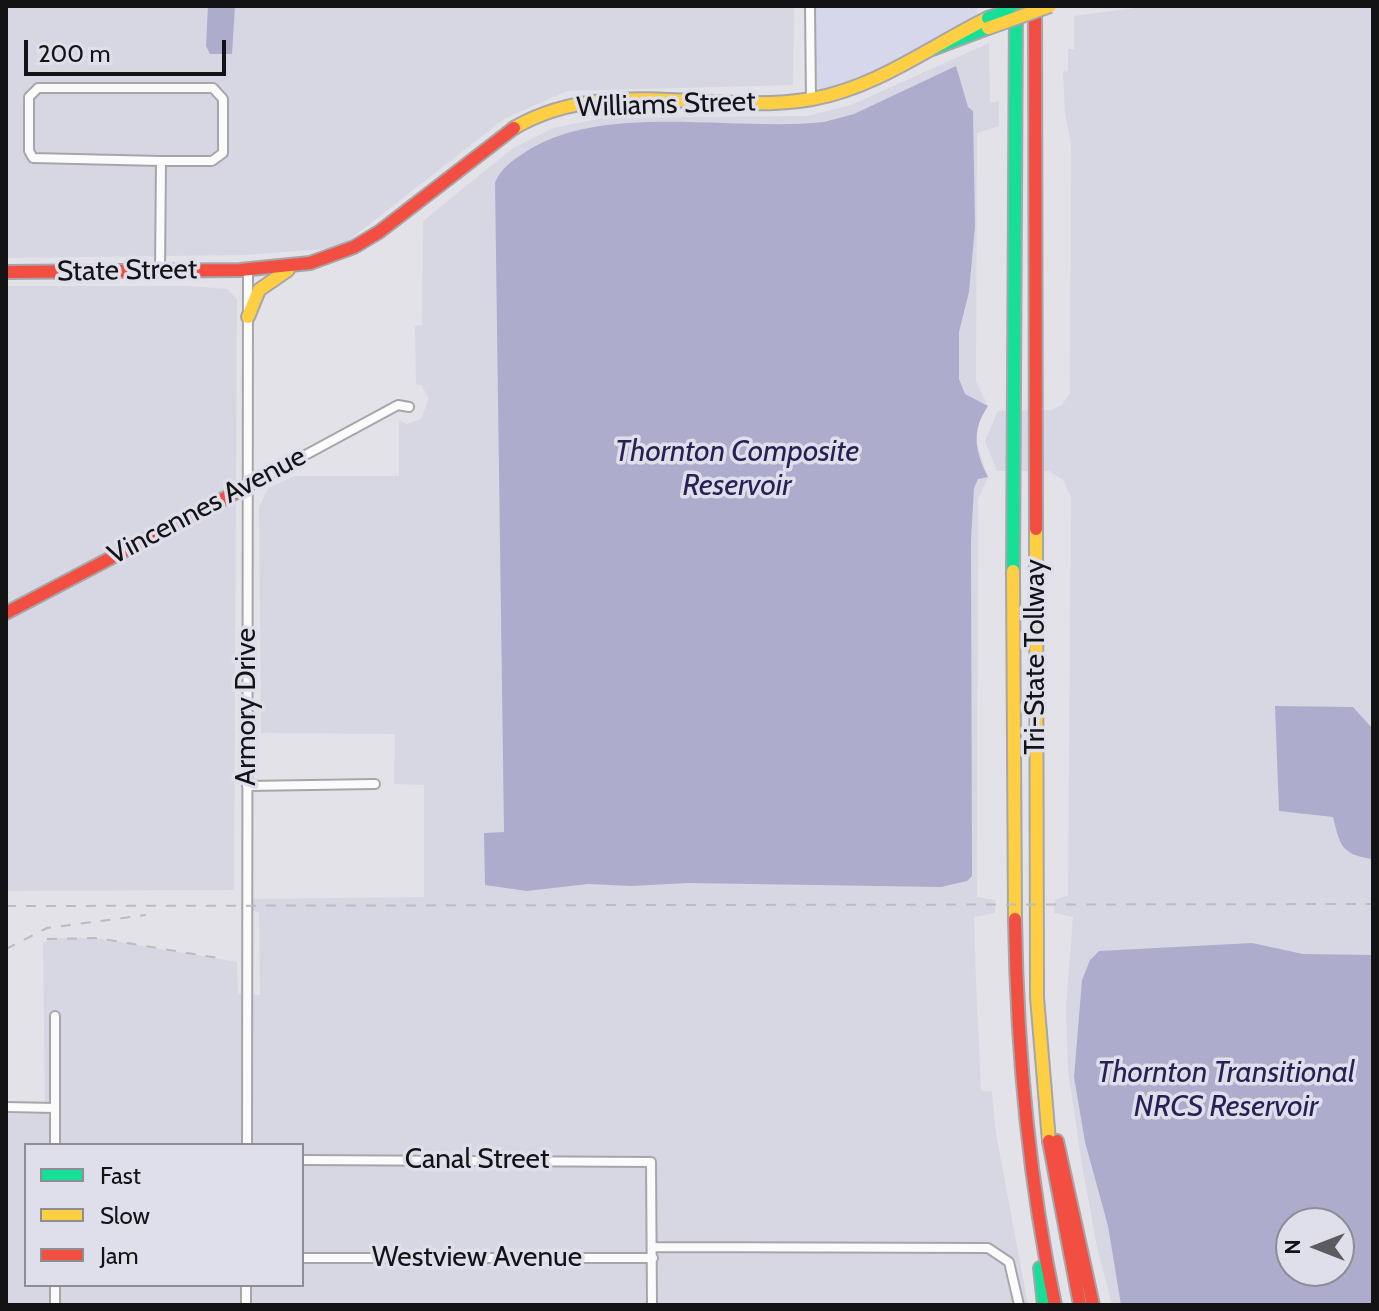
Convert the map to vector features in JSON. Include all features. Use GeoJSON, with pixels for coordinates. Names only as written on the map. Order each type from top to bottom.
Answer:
{"type":"FeatureCollection","features":[{"type":"Feature","properties":{"kind":"main road","name":"Tri-State Tollway"},"geometry":{"type":"LineString","coordinates":[[1016,6],[1012,497],[1017,1046],[1022,1121],[1041,1244],[1055,1305]]}},
{"type":"Feature","properties":{"kind":"main road","name":"Williams Street"},"geometry":{"type":"LineString","coordinates":[[988,23],[1022,6]]}},
{"type":"Feature","properties":{"kind":"main road","name":"Tri-State Tollway"},"geometry":{"type":"LineString","coordinates":[[1035,6],[1035,879],[1039,1052],[1051,1160],[1080,1305]]}},
{"type":"Feature","properties":{"kind":"main road","name":"Williams Street"},"geometry":{"type":"LineString","coordinates":[[248,270],[301,266],[330,257],[369,238],[475,157],[527,121],[551,111],[576,105],[615,102],[811,99],[844,91],[929,50],[942,39],[1050,6]]}},
{"type":"Feature","properties":{"kind":"main road"},"geometry":{"type":"LineString","coordinates":[[248,317],[259,290],[282,273],[301,266]]}},
{"type":"Feature","properties":{"kind":"main road","name":"State Street"},"geometry":{"type":"LineString","coordinates":[[6,272],[248,270]]}},
{"type":"Feature","properties":{"kind":"main road","name":"Vincennes Avenue"},"geometry":{"type":"LineString","coordinates":[[6,613],[248,486]]}},
{"type":"Feature","properties":{"kind":"main road"},"geometry":{"type":"LineString","coordinates":[[1039,1052],[1093,1305]]}},
{"type":"Feature","properties":{"kind":"main road"},"geometry":{"type":"LineString","coordinates":[[1041,1244],[1044,1305]]}},
{"type":"Feature","properties":{"kind":"street"},"geometry":{"type":"LineString","coordinates":[[810,6],[811,99]]}},
{"type":"Feature","properties":{"kind":"street"},"geometry":{"type":"LineString","coordinates":[[38,88],[213,88],[219,92],[223,99],[223,153],[212,161],[161,161],[33,158],[29,151],[29,97],[38,88]]}},
{"type":"Feature","properties":{"kind":"street"},"geometry":{"type":"LineString","coordinates":[[160,270],[161,161]]}},
{"type":"Feature","properties":{"kind":"street","name":"Armory Drive"},"geometry":{"type":"LineString","coordinates":[[247,1143],[248,270]]}},
{"type":"Feature","properties":{"kind":"street","name":"Vincennes Avenue"},"geometry":{"type":"LineString","coordinates":[[248,486],[398,405],[409,407]]}},
{"type":"Feature","properties":{"kind":"street"},"geometry":{"type":"LineString","coordinates":[[247,786],[375,784]]}},
{"type":"Feature","properties":{"kind":"street"},"geometry":{"type":"LineString","coordinates":[[55,1016],[55,1143]]}},
{"type":"Feature","properties":{"kind":"street"},"geometry":{"type":"LineString","coordinates":[[6,1107],[55,1108]]}},
{"type":"Feature","properties":{"kind":"street","name":"Canal Street"},"geometry":{"type":"LineString","coordinates":[[304,1160],[651,1162],[653,1247]]}},
{"type":"Feature","properties":{"kind":"street"},"geometry":{"type":"LineString","coordinates":[[652,1305],[653,1247],[975,1246],[997,1251],[1009,1262],[1019,1305]]}},
{"type":"Feature","properties":{"kind":"street","name":"Westview Avenue"},"geometry":{"type":"LineString","coordinates":[[304,1258],[653,1258]]}},
{"type":"Feature","properties":{"kind":"shaded area"},"geometry":{"type":"Polygon","coordinates":[[[6,6],[794,6],[793,85],[567,91],[504,119],[339,248],[244,255],[6,258],[6,6]]]}},
{"type":"Feature","properties":{"kind":"shaded area"},"geometry":{"type":"Polygon","coordinates":[[[815,6],[977,6],[977,17],[825,97],[815,83],[815,6]]]}},
{"type":"Feature","properties":{"kind":"shaded area"},"geometry":{"type":"Polygon","coordinates":[[[1150,6],[1373,6],[1373,1305],[1112,1305],[1097,1247],[1068,1071],[1066,1008],[1073,917],[1054,913],[1055,900],[1068,895],[1071,497],[1063,480],[1049,471],[997,471],[985,441],[998,411],[1051,410],[1062,405],[1070,393],[1071,143],[1065,113],[1063,72],[1068,71],[1068,49],[1074,49],[1074,16],[1150,6]]]}},
{"type":"Feature","properties":{"kind":"shaded area"},"geometry":{"type":"Polygon","coordinates":[[[989,43],[990,103],[999,101],[999,126],[977,133],[976,381],[988,406],[977,427],[976,441],[988,477],[978,499],[977,897],[995,900],[995,913],[974,917],[981,1091],[992,1092],[996,1134],[1028,1305],[6,1305],[6,1114],[45,1113],[43,943],[52,938],[96,938],[237,962],[238,994],[260,995],[259,912],[252,911],[251,899],[424,897],[424,785],[394,784],[395,734],[261,733],[259,507],[268,488],[295,476],[399,476],[399,420],[407,424],[421,419],[429,398],[421,385],[416,384],[415,326],[422,325],[423,221],[513,148],[553,128],[603,118],[808,116],[851,105],[989,43]]]}},
{"type":"Feature","properties":{"kind":"shaded area"},"geometry":{"type":"Polygon","coordinates":[[[6,286],[188,286],[227,289],[237,299],[234,890],[6,891],[6,286]]]}},
{"type":"Feature","properties":{"kind":"water"},"geometry":{"type":"Polygon","coordinates":[[[208,6],[235,6],[232,54],[210,54],[206,46],[208,6]]]}},
{"type":"Feature","properties":{"kind":"water","name":"Thornton Composite Reservoir"},"geometry":{"type":"Polygon","coordinates":[[[956,66],[968,107],[973,111],[975,226],[969,292],[959,332],[959,379],[965,394],[988,406],[979,424],[977,441],[988,477],[978,479],[974,488],[971,540],[972,876],[967,881],[941,887],[688,883],[631,886],[588,884],[527,891],[485,885],[484,833],[504,832],[497,178],[524,153],[555,137],[590,128],[628,123],[824,122],[854,114],[956,66]]]}},
{"type":"Feature","properties":{"kind":"water"},"geometry":{"type":"Polygon","coordinates":[[[1275,706],[1353,707],[1373,729],[1373,859],[1354,855],[1344,847],[1333,817],[1279,811],[1275,706]]]}},
{"type":"Feature","properties":{"kind":"water","name":"Thornton Transitional NRCS Reservoir"},"geometry":{"type":"Polygon","coordinates":[[[1252,943],[1303,954],[1373,955],[1373,1305],[1121,1305],[1108,1226],[1085,1142],[1074,1077],[1082,980],[1090,960],[1099,951],[1252,943]]]}},
{"type":"Feature","properties":{"kind":"railway"},"geometry":{"type":"LineString","coordinates":[[6,906],[1373,904]]}},
{"type":"Feature","properties":{"kind":"railway"},"geometry":{"type":"LineString","coordinates":[[6,949],[47,928],[146,915]]}},
{"type":"Feature","properties":{"kind":"railway"},"geometry":{"type":"LineString","coordinates":[[47,939],[97,938],[224,959]]}},
{"type":"Feature","properties":{"kind":"traffic: fast"},"geometry":{"type":"LineString","coordinates":[[1013,571],[1016,6]]}},
{"type":"Feature","properties":{"kind":"traffic: fast"},"geometry":{"type":"LineString","coordinates":[[988,18],[1008,11]]}},
{"type":"Feature","properties":{"kind":"traffic: fast"},"geometry":{"type":"LineString","coordinates":[[932,49],[988,28]]}},
{"type":"Feature","properties":{"kind":"traffic: fast"},"geometry":{"type":"LineString","coordinates":[[1040,1268],[1044,1305]]}},
{"type":"Feature","properties":{"kind":"traffic: slow"},"geometry":{"type":"LineString","coordinates":[[988,28],[1050,6]]}},
{"type":"Feature","properties":{"kind":"traffic: slow"},"geometry":{"type":"LineString","coordinates":[[514,128],[549,112],[585,103],[622,100],[775,103],[836,94],[881,76],[988,18]]}},
{"type":"Feature","properties":{"kind":"traffic: slow"},"geometry":{"type":"LineString","coordinates":[[248,317],[259,290],[288,270]]}},
{"type":"Feature","properties":{"kind":"traffic: slow"},"geometry":{"type":"LineString","coordinates":[[1036,529],[1037,997],[1049,1141]]}},
{"type":"Feature","properties":{"kind":"traffic: slow"},"geometry":{"type":"LineString","coordinates":[[1013,571],[1015,919]]}},
{"type":"Feature","properties":{"kind":"traffic: jam"},"geometry":{"type":"LineString","coordinates":[[1035,6],[1036,529]]}},
{"type":"Feature","properties":{"kind":"traffic: jam"},"geometry":{"type":"LineString","coordinates":[[6,272],[240,270],[310,263],[354,247],[379,232],[514,128]]}},
{"type":"Feature","properties":{"kind":"traffic: jam"},"geometry":{"type":"LineString","coordinates":[[6,613],[248,486]]}},
{"type":"Feature","properties":{"kind":"traffic: jam"},"geometry":{"type":"LineString","coordinates":[[1015,919],[1018,1017],[1026,1113],[1038,1209],[1055,1305]]}},
{"type":"Feature","properties":{"kind":"traffic: jam"},"geometry":{"type":"LineString","coordinates":[[1049,1141],[1080,1305]]}},
{"type":"Feature","properties":{"kind":"traffic: jam"},"geometry":{"type":"LineString","coordinates":[[1057,1141],[1093,1305]]}}]}
